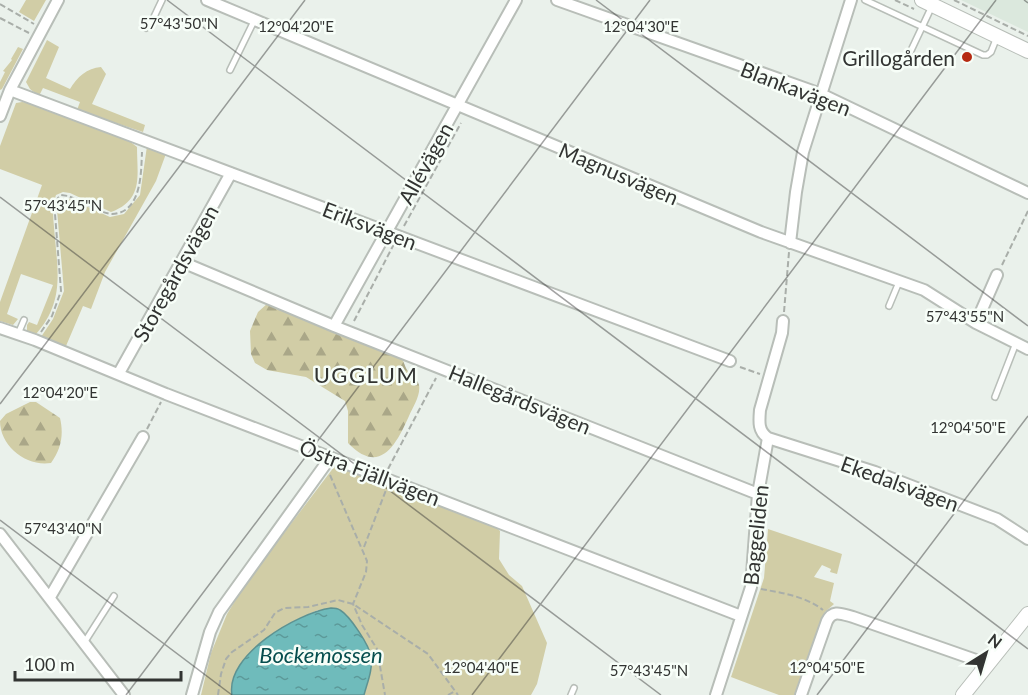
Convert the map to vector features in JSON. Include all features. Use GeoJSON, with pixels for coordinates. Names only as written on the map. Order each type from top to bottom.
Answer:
{"type":"FeatureCollection","features":[{"type":"Feature","properties":{"kind":"street"},"geometry":{"type":"LineString","coordinates":[[0,116],[2,104],[58,0]]}},
{"type":"Feature","properties":{"kind":"street","name":"Magnusvägen"},"geometry":{"type":"LineString","coordinates":[[207,0],[790,243],[936,296],[976,323],[1028,350]]}},
{"type":"Feature","properties":{"kind":"street","name":"Allévägen"},"geometry":{"type":"LineString","coordinates":[[334,326],[387,232],[463,107],[516,0]]}},
{"type":"Feature","properties":{"kind":"street","name":"Blankavägen"},"geometry":{"type":"LineString","coordinates":[[557,0],[821,94],[1028,193]]}},
{"type":"Feature","properties":{"kind":"street"},"geometry":{"type":"LineString","coordinates":[[790,243],[801,163],[851,0]]}},
{"type":"Feature","properties":{"kind":"street"},"geometry":{"type":"LineString","coordinates":[[927,2],[1028,51]]}},
{"type":"Feature","properties":{"kind":"street","name":"Eriksvägen"},"geometry":{"type":"LineString","coordinates":[[10,90],[730,361]]}},
{"type":"Feature","properties":{"kind":"street","name":"Storegårdsvägen"},"geometry":{"type":"LineString","coordinates":[[119,373],[231,173]]}},
{"type":"Feature","properties":{"kind":"street","name":"Hallegårdsvägen"},"geometry":{"type":"LineString","coordinates":[[182,262],[348,332],[758,494]]}},
{"type":"Feature","properties":{"kind":"street"},"geometry":{"type":"LineString","coordinates":[[976,323],[997,275]]}},
{"type":"Feature","properties":{"kind":"street","name":"Baggeliden"},"geometry":{"type":"LineString","coordinates":[[716,695],[751,587],[758,494],[768,438],[760,431],[759,423],[768,375],[782,333],[783,321]]}},
{"type":"Feature","properties":{"kind":"street","name":"Östra Fjällvägen"},"geometry":{"type":"LineString","coordinates":[[0,328],[119,373],[328,461],[387,478],[741,616]]}},
{"type":"Feature","properties":{"kind":"street"},"geometry":{"type":"LineString","coordinates":[[50,597],[143,437]]}},
{"type":"Feature","properties":{"kind":"street","name":"Ekedalsvägen"},"geometry":{"type":"LineString","coordinates":[[768,438],[875,472],[997,519],[1028,539]]}},
{"type":"Feature","properties":{"kind":"street"},"geometry":{"type":"LineString","coordinates":[[192,695],[210,632],[219,612],[328,461]]}},
{"type":"Feature","properties":{"kind":"street"},"geometry":{"type":"LineString","coordinates":[[0,534],[124,695]]}},
{"type":"Feature","properties":{"kind":"street"},"geometry":{"type":"LineString","coordinates":[[801,695],[830,615],[835,612],[853,616],[976,660],[986,666]]}},
{"type":"Feature","properties":{"kind":"street"},"geometry":{"type":"LineString","coordinates":[[963,695],[1028,614]]}},
{"type":"Feature","properties":{"kind":"lane"},"geometry":{"type":"LineString","coordinates":[[146,28],[162,0]]}},
{"type":"Feature","properties":{"kind":"lane"},"geometry":{"type":"LineString","coordinates":[[865,0],[987,55],[991,52],[998,36]]}},
{"type":"Feature","properties":{"kind":"lane"},"geometry":{"type":"LineString","coordinates":[[907,59],[922,27],[927,2]]}},
{"type":"Feature","properties":{"kind":"lane"},"geometry":{"type":"LineString","coordinates":[[230,70],[255,20]]}},
{"type":"Feature","properties":{"kind":"lane"},"geometry":{"type":"LineString","coordinates":[[889,306],[898,282]]}},
{"type":"Feature","properties":{"kind":"lane"},"geometry":{"type":"LineString","coordinates":[[18,334],[24,320]]}},
{"type":"Feature","properties":{"kind":"lane"},"geometry":{"type":"LineString","coordinates":[[994,397],[1016,343]]}},
{"type":"Feature","properties":{"kind":"lane"},"geometry":{"type":"LineString","coordinates":[[84,643],[114,596]]}},
{"type":"Feature","properties":{"kind":"lane"},"geometry":{"type":"LineString","coordinates":[[571,695],[574,688]]}},
{"type":"Feature","properties":{"kind":"path"},"geometry":{"type":"LineString","coordinates":[[954,0],[1028,36]]}},
{"type":"Feature","properties":{"kind":"path"},"geometry":{"type":"LineString","coordinates":[[0,4],[37,26]]}},
{"type":"Feature","properties":{"kind":"path"},"geometry":{"type":"LineString","coordinates":[[0,18],[32,35]]}},
{"type":"Feature","properties":{"kind":"path"},"geometry":{"type":"LineString","coordinates":[[348,332],[463,107]]}},
{"type":"Feature","properties":{"kind":"path"},"geometry":{"type":"LineString","coordinates":[[35,340],[52,316],[61,291],[55,214],[57,198],[61,195],[68,196],[110,214],[121,212],[138,194],[143,140]]}},
{"type":"Feature","properties":{"kind":"path"},"geometry":{"type":"LineString","coordinates":[[997,275],[1028,211]]}},
{"type":"Feature","properties":{"kind":"path"},"geometry":{"type":"LineString","coordinates":[[783,321],[790,243]]}},
{"type":"Feature","properties":{"kind":"path"},"geometry":{"type":"LineString","coordinates":[[730,361],[759,374],[768,375]]}},
{"type":"Feature","properties":{"kind":"path"},"geometry":{"type":"LineString","coordinates":[[363,549],[387,478],[436,376]]}},
{"type":"Feature","properties":{"kind":"path"},"geometry":{"type":"LineString","coordinates":[[143,437],[166,393]]}},
{"type":"Feature","properties":{"kind":"path"},"geometry":{"type":"LineString","coordinates":[[328,461],[367,561],[366,572],[359,584],[353,604],[376,649],[385,695]]}},
{"type":"Feature","properties":{"kind":"path"},"geometry":{"type":"LineString","coordinates":[[751,587],[805,599],[830,615]]}},
{"type":"Feature","properties":{"kind":"path"},"geometry":{"type":"LineString","coordinates":[[218,695],[226,659],[232,651],[264,630],[275,614],[284,608],[308,607],[338,600],[353,604],[428,654],[458,695]]}},
{"type":"Feature","properties":{"kind":"path"},"geometry":{"type":"LineString","coordinates":[[448,695],[455,691]]}},
{"type":"Feature","properties":{"kind":"shaded area"},"geometry":{"type":"Polygon","coordinates":[[[961,0],[1028,0],[1028,32],[961,0]]]}},
{"type":"Feature","properties":{"kind":"green space"},"geometry":{"type":"Polygon","coordinates":[[[26,0],[46,0],[34,21],[19,12],[26,0]]]}},
{"type":"Feature","properties":{"kind":"green space"},"geometry":{"type":"Polygon","coordinates":[[[47,40],[59,47],[46,78],[70,89],[83,74],[101,67],[106,74],[92,104],[145,125],[143,132],[77,110],[80,102],[43,88],[39,96],[30,89],[26,82],[47,40]]]}},
{"type":"Feature","properties":{"kind":"green space"},"geometry":{"type":"Polygon","coordinates":[[[18,47],[23,49],[0,90],[0,82],[5,72],[3,71],[12,60],[18,47]]]}},
{"type":"Feature","properties":{"kind":"green space"},"geometry":{"type":"Polygon","coordinates":[[[16,103],[32,103],[128,140],[137,147],[137,177],[134,194],[122,207],[111,212],[70,193],[63,192],[56,195],[53,211],[58,270],[56,296],[46,321],[36,334],[27,331],[27,325],[29,322],[37,325],[53,285],[21,274],[7,314],[18,319],[13,325],[0,321],[0,302],[42,185],[0,169],[0,146],[16,103]]]}},
{"type":"Feature","properties":{"kind":"green space"},"geometry":{"type":"Polygon","coordinates":[[[147,146],[167,151],[156,181],[105,272],[91,309],[83,306],[66,346],[41,337],[53,319],[64,291],[58,202],[62,198],[68,198],[110,217],[124,214],[140,195],[147,146]]]}},
{"type":"Feature","properties":{"kind":"green space"},"geometry":{"type":"Polygon","coordinates":[[[268,303],[399,354],[407,370],[418,383],[419,393],[398,437],[386,453],[378,457],[369,457],[359,453],[348,443],[348,411],[345,401],[306,377],[267,370],[255,363],[251,354],[250,331],[258,312],[268,303]]]}},
{"type":"Feature","properties":{"kind":"green space"},"geometry":{"type":"Polygon","coordinates":[[[30,402],[36,402],[60,418],[61,442],[51,463],[32,462],[24,458],[16,453],[4,439],[0,421],[6,414],[30,402]]]}},
{"type":"Feature","properties":{"kind":"green space"},"geometry":{"type":"Polygon","coordinates":[[[338,465],[488,520],[500,531],[499,559],[509,575],[522,586],[547,643],[537,684],[531,695],[364,695],[369,675],[318,610],[284,626],[264,640],[240,668],[232,688],[232,695],[201,695],[211,653],[227,614],[246,583],[334,467],[338,465]]]}},
{"type":"Feature","properties":{"kind":"green space"},"geometry":{"type":"Polygon","coordinates":[[[768,529],[842,554],[837,574],[830,572],[831,569],[822,565],[814,577],[834,583],[830,601],[834,604],[825,612],[799,695],[779,695],[731,677],[764,578],[768,529]]]}},
{"type":"Feature","properties":{"kind":"water","name":"Bockemossen"},"geometry":{"type":"Polygon","coordinates":[[[331,608],[339,609],[349,618],[370,652],[371,667],[364,695],[232,695],[233,680],[240,665],[251,651],[283,627],[300,618],[331,608]]]}},
{"type":"Feature","properties":{"kind":"place","name":"Grillogården"},"geometry":{"type":"Point","coordinates":[967,57]}},
{"type":"Feature","properties":{"kind":"district","name":"UGGLUM"},"geometry":{"type":"Point","coordinates":[366,374]}}]}
